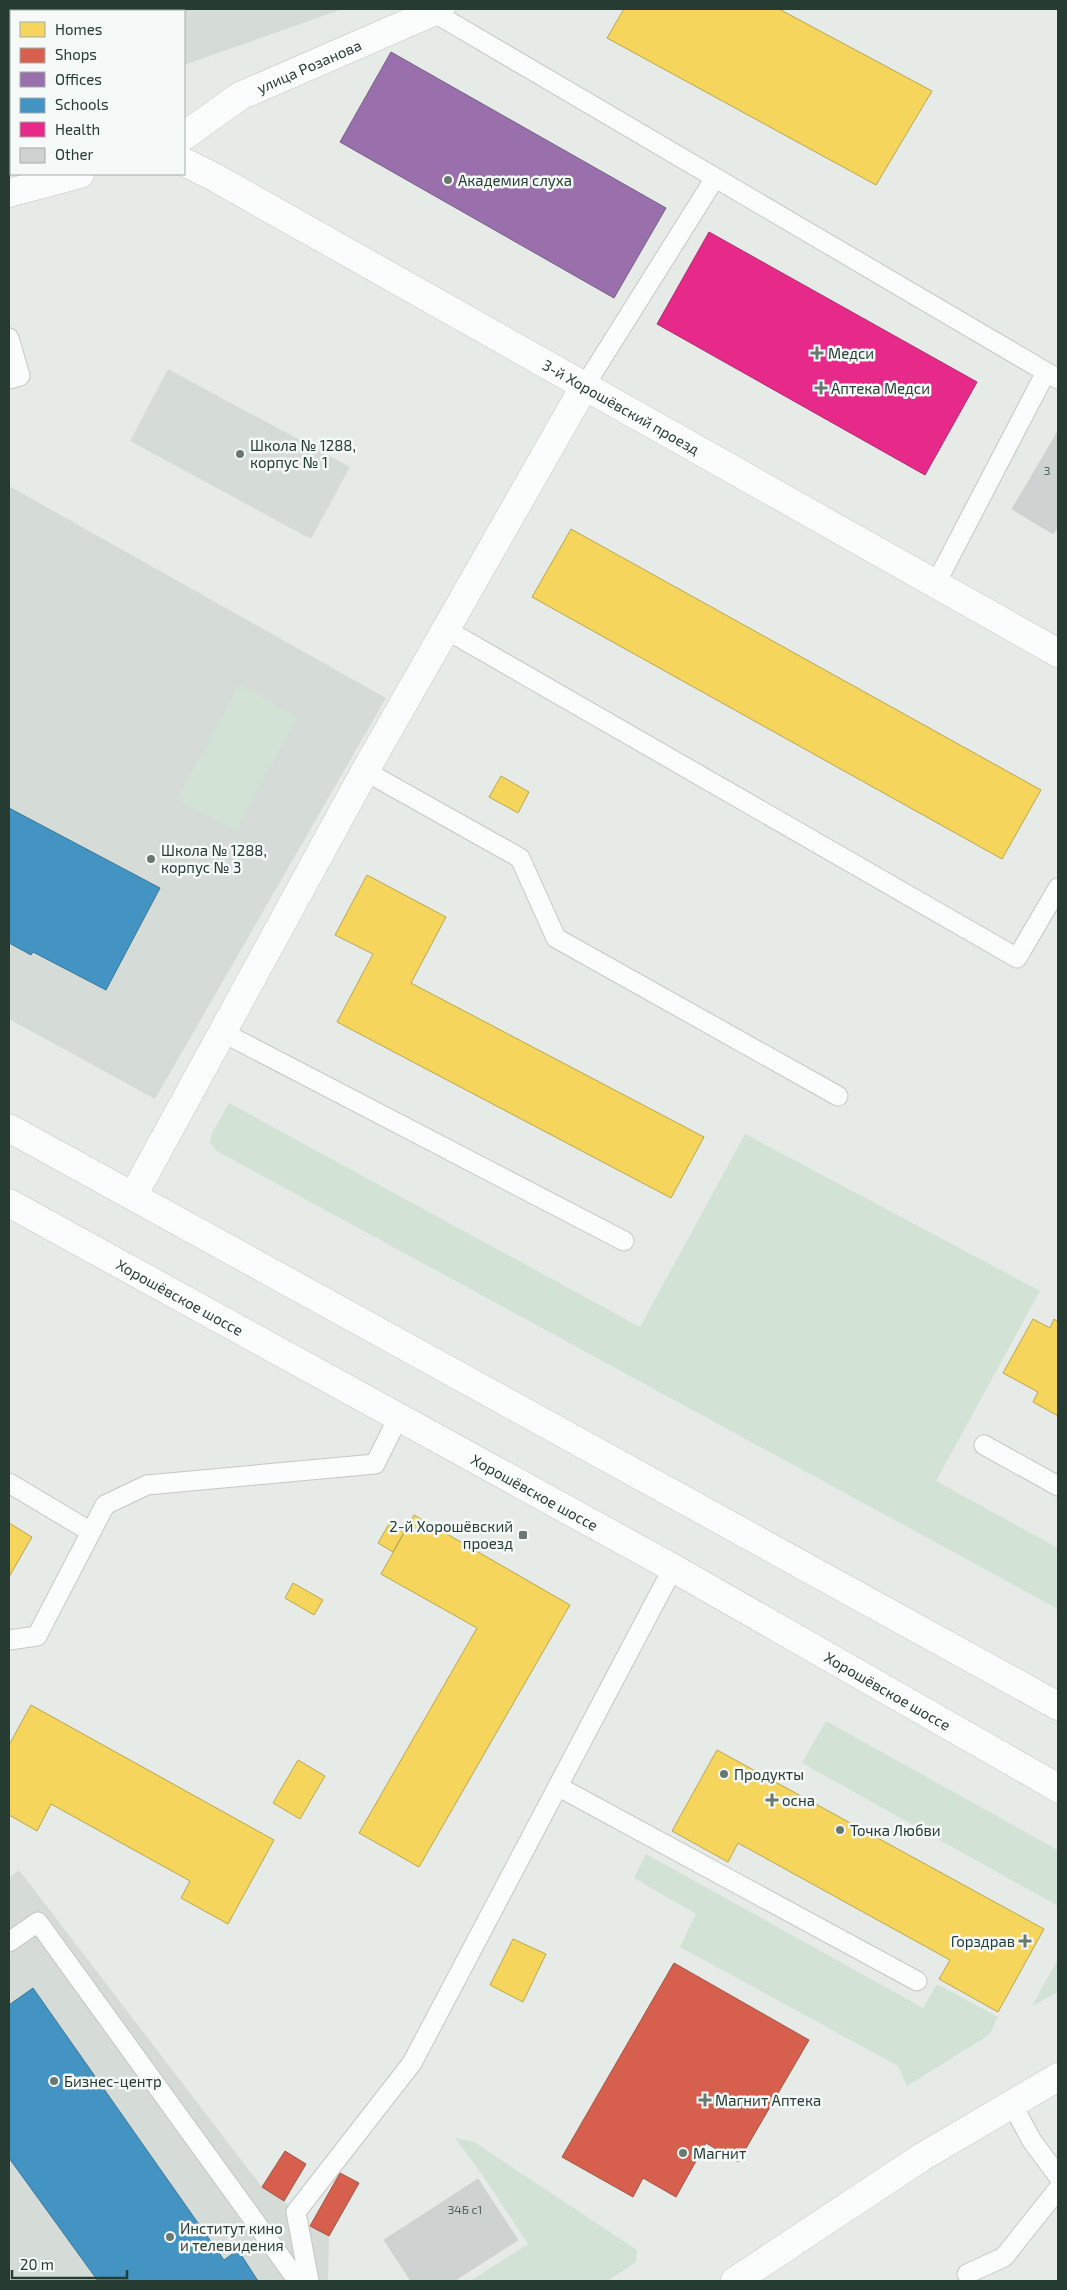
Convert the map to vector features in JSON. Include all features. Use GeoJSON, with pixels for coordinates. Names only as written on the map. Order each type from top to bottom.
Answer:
{"type":"FeatureCollection","features":[{"type":"Feature","properties":{"kind":"street","name":"улица Розанова"},"geometry":{"type":"LineString","coordinates":[[185,135],[240,96],[436,10]]}},
{"type":"Feature","properties":{"kind":"street","name":"3-й Хорошёвский проезд"},"geometry":{"type":"LineString","coordinates":[[185,162],[214,177],[1058,653]]}},
{"type":"Feature","properties":{"kind":"street"},"geometry":{"type":"LineString","coordinates":[[9,193],[76,175]]}},
{"type":"Feature","properties":{"kind":"street"},"geometry":{"type":"LineString","coordinates":[[133,1196],[365,771],[584,387]]}},
{"type":"Feature","properties":{"kind":"street"},"geometry":{"type":"LineString","coordinates":[[9,1128],[1058,1706]]}},
{"type":"Feature","properties":{"kind":"street","name":"Хорошёвское шоссе"},"geometry":{"type":"LineString","coordinates":[[9,1203],[674,1568],[1058,1788]]}},
{"type":"Feature","properties":{"kind":"street"},"geometry":{"type":"LineString","coordinates":[[735,2281],[922,2157],[1058,2077]]}},
{"type":"Feature","properties":{"kind":"lane"},"geometry":{"type":"LineString","coordinates":[[436,10],[715,178],[1052,376],[935,585]]}},
{"type":"Feature","properties":{"kind":"lane"},"geometry":{"type":"LineString","coordinates":[[584,387],[715,178]]}},
{"type":"Feature","properties":{"kind":"lane"},"geometry":{"type":"LineString","coordinates":[[9,338],[20,376],[9,379]]}},
{"type":"Feature","properties":{"kind":"lane"},"geometry":{"type":"LineString","coordinates":[[445,629],[1018,958],[1058,888]]}},
{"type":"Feature","properties":{"kind":"lane"},"geometry":{"type":"LineString","coordinates":[[365,771],[520,858],[556,938],[838,1096]]}},
{"type":"Feature","properties":{"kind":"lane"},"geometry":{"type":"LineString","coordinates":[[222,1032],[624,1241]]}},
{"type":"Feature","properties":{"kind":"lane"},"geometry":{"type":"LineString","coordinates":[[9,1640],[37,1636],[106,1505],[147,1485],[375,1464],[398,1418]]}},
{"type":"Feature","properties":{"kind":"lane"},"geometry":{"type":"LineString","coordinates":[[984,1445],[1058,1486]]}},
{"type":"Feature","properties":{"kind":"lane"},"geometry":{"type":"LineString","coordinates":[[9,1483],[91,1532]]}},
{"type":"Feature","properties":{"kind":"lane"},"geometry":{"type":"LineString","coordinates":[[310,2281],[296,2212],[412,2063],[674,1568]]}},
{"type":"Feature","properties":{"kind":"lane"},"geometry":{"type":"LineString","coordinates":[[559,1787],[917,1981]]}},
{"type":"Feature","properties":{"kind":"lane"},"geometry":{"type":"LineString","coordinates":[[9,1942],[38,1922],[298,2281]]}},
{"type":"Feature","properties":{"kind":"lane"},"geometry":{"type":"LineString","coordinates":[[1012,2104],[1032,2141],[1058,2176]]}},
{"type":"Feature","properties":{"kind":"lane"},"geometry":{"type":"LineString","coordinates":[[967,2274],[1004,2257],[1058,2189]]}},
{"type":"Feature","properties":{"kind":"shaded area"},"geometry":{"type":"Polygon","coordinates":[[[9,9],[343,9],[185,65],[185,10],[10,10],[9,121],[9,9]]]}},
{"type":"Feature","properties":{"kind":"shaded area","name":"Школа № 1288, корпус № 1"},"geometry":{"type":"Polygon","coordinates":[[[168,369],[350,467],[311,539],[130,441],[168,369]]]}},
{"type":"Feature","properties":{"kind":"shaded area","name":"Школа № 1288, корпус № 3"},"geometry":{"type":"Polygon","coordinates":[[[9,486],[386,698],[155,1099],[9,1019],[9,486]]]}},
{"type":"Feature","properties":{"kind":"shaded area"},"geometry":{"type":"Polygon","coordinates":[[[19,1870],[262,2187],[284,2201],[310,2226],[329,2236],[328,2281],[9,2281],[9,1878],[19,1870]]]}},
{"type":"Feature","properties":{"kind":"green space"},"geometry":{"type":"Polygon","coordinates":[[[239,685],[297,716],[236,831],[177,800],[239,685]]]}},
{"type":"Feature","properties":{"kind":"green space"},"geometry":{"type":"Polygon","coordinates":[[[229,1103],[640,1327],[745,1134],[1040,1291],[936,1481],[1058,1548],[1058,1609],[217,1151],[210,1143],[212,1133],[229,1103]]]}},
{"type":"Feature","properties":{"kind":"green space"},"geometry":{"type":"Polygon","coordinates":[[[826,1721],[1058,1850],[1058,1906],[802,1763],[826,1721]]]}},
{"type":"Feature","properties":{"kind":"green space"},"geometry":{"type":"Polygon","coordinates":[[[646,1854],[923,2008],[937,1984],[998,2017],[989,2035],[907,2086],[898,2066],[680,1947],[696,1914],[634,1878],[646,1854]]]}},
{"type":"Feature","properties":{"kind":"green space"},"geometry":{"type":"Polygon","coordinates":[[[1058,1959],[1058,1992],[1032,2006],[1058,1959]]]}},
{"type":"Feature","properties":{"kind":"green space"},"geometry":{"type":"Polygon","coordinates":[[[455,2138],[474,2142],[637,2250],[636,2262],[607,2281],[470,2281],[528,2244],[479,2170],[455,2138]]]}},
{"type":"Feature","properties":{"kind":"building: Homes"},"geometry":{"type":"Polygon","coordinates":[[[624,9],[779,9],[932,91],[876,185],[607,38],[624,9]]]}},
{"type":"Feature","properties":{"kind":"building: Homes"},"geometry":{"type":"Polygon","coordinates":[[[571,529],[1041,790],[1002,859],[532,597],[571,529]]]}},
{"type":"Feature","properties":{"kind":"building: Homes"},"geometry":{"type":"Polygon","coordinates":[[[501,776],[529,792],[518,813],[489,797],[501,776]]]}},
{"type":"Feature","properties":{"kind":"building: Homes"},"geometry":{"type":"Polygon","coordinates":[[[367,875],[446,917],[411,983],[704,1137],[671,1198],[337,1022],[373,954],[335,935],[367,875]]]}},
{"type":"Feature","properties":{"kind":"building: Homes"},"geometry":{"type":"Polygon","coordinates":[[[1033,1319],[1050,1328],[1054,1319],[1058,1322],[1058,1416],[1033,1402],[1038,1392],[1003,1373],[1033,1319]]]}},
{"type":"Feature","properties":{"kind":"building: Homes"},"geometry":{"type":"Polygon","coordinates":[[[414,1515],[570,1605],[419,1867],[359,1833],[477,1628],[381,1574],[414,1515]]]}},
{"type":"Feature","properties":{"kind":"building: Homes"},"geometry":{"type":"Polygon","coordinates":[[[9,1523],[32,1537],[9,1577],[9,1523]]]}},
{"type":"Feature","properties":{"kind":"building: Homes"},"geometry":{"type":"Polygon","coordinates":[[[389,1524],[404,1532],[393,1552],[378,1543],[389,1524]]]}},
{"type":"Feature","properties":{"kind":"building: Homes"},"geometry":{"type":"Polygon","coordinates":[[[293,1583],[323,1600],[314,1615],[285,1598],[293,1583]]]}},
{"type":"Feature","properties":{"kind":"building: Homes"},"geometry":{"type":"Polygon","coordinates":[[[31,1705],[274,1840],[228,1924],[181,1898],[190,1881],[51,1804],[37,1831],[9,1815],[9,1745],[31,1705]]]}},
{"type":"Feature","properties":{"kind":"building: Homes"},"geometry":{"type":"Polygon","coordinates":[[[717,1750],[1044,1929],[998,2012],[939,1979],[950,1960],[738,1843],[728,1862],[672,1831],[717,1750]]]}},
{"type":"Feature","properties":{"kind":"building: Homes"},"geometry":{"type":"Polygon","coordinates":[[[298,1760],[325,1776],[300,1819],[273,1803],[298,1760]]]}},
{"type":"Feature","properties":{"kind":"building: Homes"},"geometry":{"type":"Polygon","coordinates":[[[513,1939],[546,1954],[523,2002],[490,1985],[513,1939]]]}},
{"type":"Feature","properties":{"kind":"building: Shops"},"geometry":{"type":"Polygon","coordinates":[[[674,1963],[809,2040],[738,2162],[706,2143],[676,2197],[643,2178],[633,2197],[562,2157],[674,1963]]]}},
{"type":"Feature","properties":{"kind":"building: Shops"},"geometry":{"type":"Polygon","coordinates":[[[285,2151],[306,2164],[284,2201],[262,2187],[285,2151]]]}},
{"type":"Feature","properties":{"kind":"building: Shops"},"geometry":{"type":"Polygon","coordinates":[[[340,2173],[359,2183],[329,2236],[310,2226],[340,2173]]]}},
{"type":"Feature","properties":{"kind":"building: Offices"},"geometry":{"type":"Polygon","coordinates":[[[391,52],[666,208],[614,298],[340,142],[391,52]]]}},
{"type":"Feature","properties":{"kind":"building: Schools"},"geometry":{"type":"Polygon","coordinates":[[[9,808],[160,888],[106,990],[33,952],[31,955],[9,943],[9,808]]]}},
{"type":"Feature","properties":{"kind":"building: Schools","name":"Бизнес-центр"},"geometry":{"type":"Polygon","coordinates":[[[33,1988],[224,2260],[238,2250],[258,2281],[98,2281],[9,2158],[9,2005],[33,1988]]]}},
{"type":"Feature","properties":{"kind":"building: Health","name":"Медси"},"geometry":{"type":"Polygon","coordinates":[[[709,232],[977,382],[925,475],[657,324],[709,232]]]}},
{"type":"Feature","properties":{"kind":"building: Other"},"geometry":{"type":"Polygon","coordinates":[[[1058,431],[1058,526],[1053,534],[1012,509],[1058,431]]]}},
{"type":"Feature","properties":{"kind":"building: Other"},"geometry":{"type":"Polygon","coordinates":[[[478,2179],[518,2240],[454,2281],[411,2281],[384,2240],[478,2179]]]}},
{"type":"Feature","properties":{"kind":"place","name":"Академия слуха"},"geometry":{"type":"Point","coordinates":[448,180]}},
{"type":"Feature","properties":{"kind":"place","name":"Медси"},"geometry":{"type":"Point","coordinates":[817,353]}},
{"type":"Feature","properties":{"kind":"place","name":"Аптека Медси"},"geometry":{"type":"Point","coordinates":[821,388]}},
{"type":"Feature","properties":{"kind":"place","name":"Школа № 1288, корпус № 1"},"geometry":{"type":"Point","coordinates":[240,454]}},
{"type":"Feature","properties":{"kind":"place","name":"Школа № 1288, корпус № 3"},"geometry":{"type":"Point","coordinates":[151,859]}},
{"type":"Feature","properties":{"kind":"place","name":"2-й Хорошёвский проезд"},"geometry":{"type":"Point","coordinates":[523,1535]}},
{"type":"Feature","properties":{"kind":"place","name":"Продукты"},"geometry":{"type":"Point","coordinates":[724,1774]}},
{"type":"Feature","properties":{"kind":"place","name":"осна"},"geometry":{"type":"Point","coordinates":[772,1800]}},
{"type":"Feature","properties":{"kind":"place","name":"Точка Любви"},"geometry":{"type":"Point","coordinates":[840,1830]}},
{"type":"Feature","properties":{"kind":"place","name":"Горздрав"},"geometry":{"type":"Point","coordinates":[1025,1941]}},
{"type":"Feature","properties":{"kind":"place","name":"Бизнес-центр"},"geometry":{"type":"Point","coordinates":[54,2081]}},
{"type":"Feature","properties":{"kind":"place","name":"Магнит Аптека"},"geometry":{"type":"Point","coordinates":[705,2100]}},
{"type":"Feature","properties":{"kind":"place","name":"Магнит"},"geometry":{"type":"Point","coordinates":[683,2153]}},
{"type":"Feature","properties":{"kind":"place","name":"Институт кино и телевидения"},"geometry":{"type":"Point","coordinates":[170,2237]}}]}
